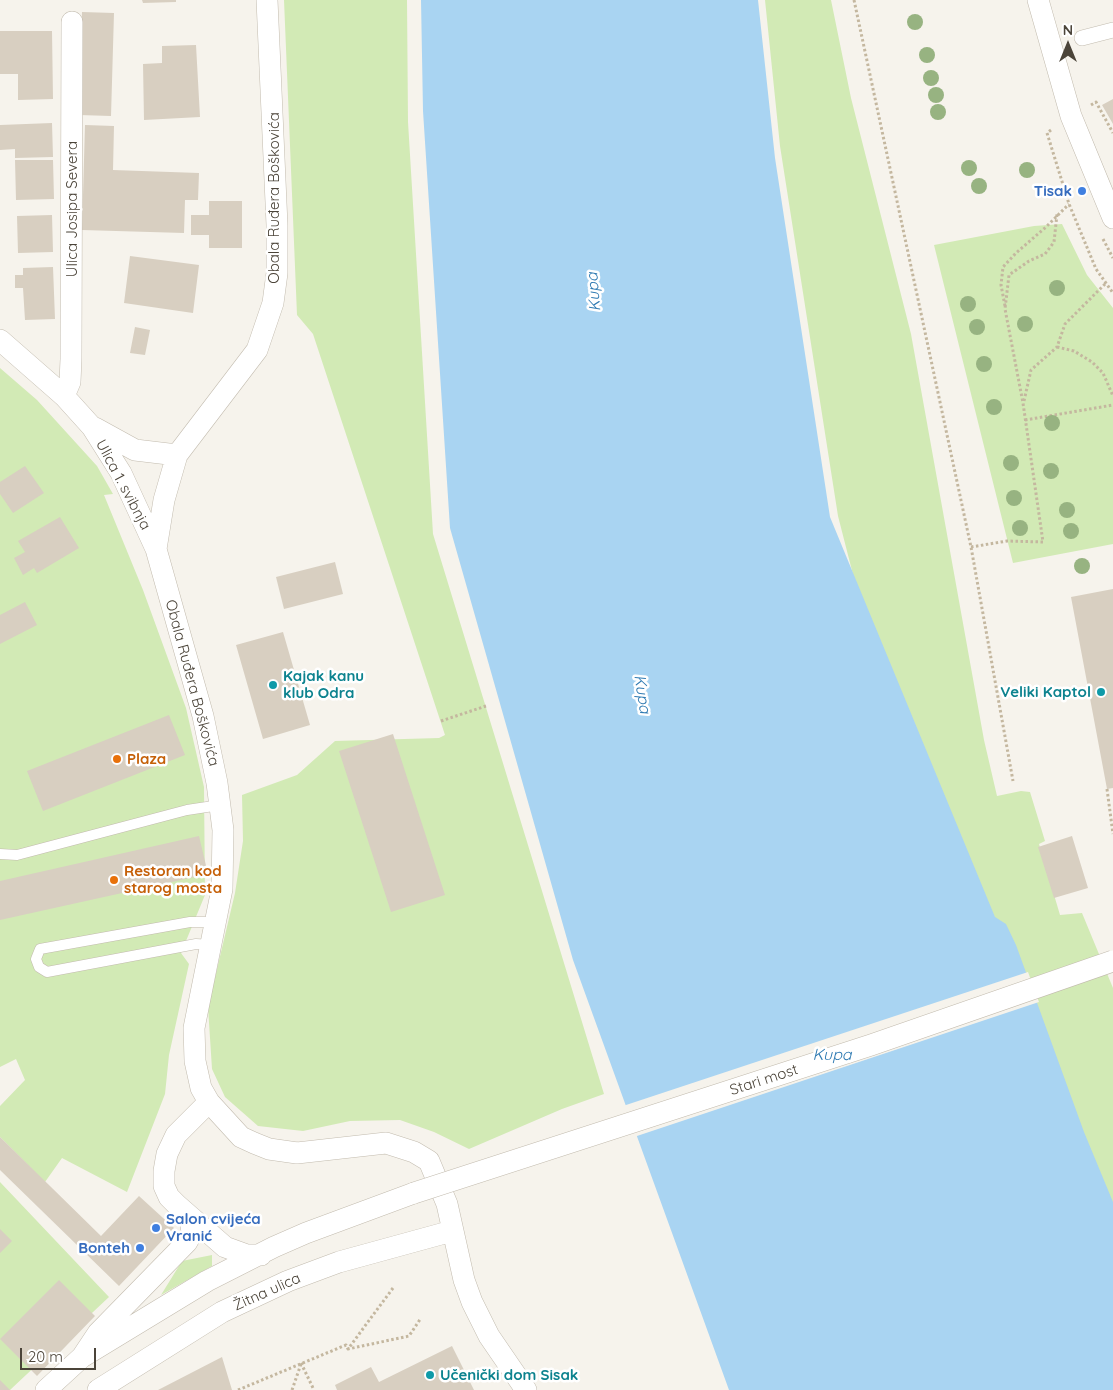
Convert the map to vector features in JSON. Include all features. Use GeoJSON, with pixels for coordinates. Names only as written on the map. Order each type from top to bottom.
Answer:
{"type":"FeatureCollection","features":[{"type":"Feature","properties":{"kind":"street","name":"Obala Ruđera Boškovića"},"geometry":{"type":"LineString","coordinates":[[267,0],[277,225],[277,273],[273,303],[257,350],[177,456],[164,500],[156,549],[203,716],[220,805],[224,865],[217,922],[196,1015],[195,1061],[201,1088],[209,1102],[241,1137],[269,1149],[297,1153],[386,1143],[421,1155],[433,1166],[447,1204],[464,1280],[472,1302],[489,1336],[526,1390]]}},
{"type":"Feature","properties":{"kind":"street"},"geometry":{"type":"LineString","coordinates":[[1038,0],[1071,116],[1113,218]]}},
{"type":"Feature","properties":{"kind":"street","name":"Ulica Josipa Severa"},"geometry":{"type":"LineString","coordinates":[[64,396],[70,382],[72,360],[72,22]]}},
{"type":"Feature","properties":{"kind":"street"},"geometry":{"type":"LineString","coordinates":[[1082,38],[1113,30]]}},
{"type":"Feature","properties":{"kind":"street","name":"Ulica 1. svibnja"},"geometry":{"type":"LineString","coordinates":[[0,340],[64,396],[92,427],[121,473],[156,549]]}},
{"type":"Feature","properties":{"kind":"street"},"geometry":{"type":"LineString","coordinates":[[92,427],[135,450],[177,456]]}},
{"type":"Feature","properties":{"kind":"street","name":"Stari most"},"geometry":{"type":"LineString","coordinates":[[261,1254],[306,1233],[414,1193],[871,1045],[1113,961]]}},
{"type":"Feature","properties":{"kind":"street"},"geometry":{"type":"LineString","coordinates":[[209,1102],[176,1135],[166,1154],[164,1186],[169,1197],[190,1218],[230,1250],[247,1255],[261,1254]]}},
{"type":"Feature","properties":{"kind":"street"},"geometry":{"type":"LineString","coordinates":[[82,1357],[98,1333],[187,1242],[192,1233],[190,1218]]}},
{"type":"Feature","properties":{"kind":"street","name":"Žitna ulica"},"geometry":{"type":"LineString","coordinates":[[98,1390],[222,1312],[288,1281],[348,1259],[452,1231]]}},
{"type":"Feature","properties":{"kind":"street"},"geometry":{"type":"LineString","coordinates":[[46,1390],[82,1357],[207,1282],[261,1254]]}},
{"type":"Feature","properties":{"kind":"lane"},"geometry":{"type":"LineString","coordinates":[[0,854],[17,855],[187,810],[220,805]]}},
{"type":"Feature","properties":{"kind":"lane"},"geometry":{"type":"LineString","coordinates":[[212,945],[196,944],[48,972],[39,967],[36,958],[40,949],[190,922],[217,922]]}},
{"type":"Feature","properties":{"kind":"path"},"geometry":{"type":"LineString","coordinates":[[854,0],[971,547],[1013,781]]}},
{"type":"Feature","properties":{"kind":"path"},"geometry":{"type":"LineString","coordinates":[[1096,102],[1113,133]]}},
{"type":"Feature","properties":{"kind":"path"},"geometry":{"type":"LineString","coordinates":[[971,547],[1007,541],[1043,542],[1023,403],[1001,284],[1003,267],[1068,204]]}},
{"type":"Feature","properties":{"kind":"path"},"geometry":{"type":"LineString","coordinates":[[1006,309],[1009,275],[1029,260],[1045,254],[1054,242],[1057,214]]}},
{"type":"Feature","properties":{"kind":"path"},"geometry":{"type":"LineString","coordinates":[[1023,403],[1031,370],[1057,347],[1065,324],[1106,283]]}},
{"type":"Feature","properties":{"kind":"path"},"geometry":{"type":"LineString","coordinates":[[1057,347],[1074,352],[1092,362],[1103,372],[1113,396]]}},
{"type":"Feature","properties":{"kind":"path"},"geometry":{"type":"LineString","coordinates":[[1025,420],[1113,406]]}},
{"type":"Feature","properties":{"kind":"path"},"geometry":{"type":"LineString","coordinates":[[441,721],[486,706]]}},
{"type":"Feature","properties":{"kind":"path"},"geometry":{"type":"LineString","coordinates":[[1107,789],[1113,834]]}},
{"type":"Feature","properties":{"kind":"path"},"geometry":{"type":"LineString","coordinates":[[348,1349],[393,1288]]}},
{"type":"Feature","properties":{"kind":"path"},"geometry":{"type":"LineString","coordinates":[[348,1349],[409,1336],[422,1318]]}},
{"type":"Feature","properties":{"kind":"path"},"geometry":{"type":"LineString","coordinates":[[238,1390],[346,1345],[348,1349]]}},
{"type":"Feature","properties":{"kind":"path"},"geometry":{"type":"LineString","coordinates":[[292,1390],[301,1363]]}},
{"type":"Feature","properties":{"kind":"path"},"geometry":{"type":"LineString","coordinates":[[301,1363],[314,1390]]}},
{"type":"Feature","properties":{"kind":"green space"},"geometry":{"type":"Polygon","coordinates":[[[284,0],[407,0],[408,122],[433,534],[604,1094],[562,1109],[469,1149],[434,1132],[400,1120],[350,1121],[303,1131],[258,1126],[225,1097],[212,1069],[208,1007],[235,893],[243,841],[242,795],[297,775],[335,741],[439,738],[445,735],[313,334],[297,315],[284,0]]]}},
{"type":"Feature","properties":{"kind":"green space"},"geometry":{"type":"Polygon","coordinates":[[[765,0],[831,0],[851,98],[911,334],[984,740],[997,796],[1021,791],[1030,792],[1045,841],[1039,844],[1060,915],[1082,913],[1113,988],[1113,1390],[933,887],[838,516],[780,146],[765,0]]]}},
{"type":"Feature","properties":{"kind":"green space"},"geometry":{"type":"Polygon","coordinates":[[[1062,224],[1087,275],[1113,308],[1113,544],[1013,563],[934,245],[1034,226],[1062,224]]]}},
{"type":"Feature","properties":{"kind":"green space"},"geometry":{"type":"Polygon","coordinates":[[[0,368],[37,400],[97,466],[113,494],[104,495],[143,590],[186,708],[204,787],[205,895],[181,953],[189,964],[169,1055],[165,1094],[127,1192],[62,1158],[45,1182],[0,1137],[0,1106],[25,1080],[16,1059],[0,1067],[0,368]]]}},
{"type":"Feature","properties":{"kind":"green space"},"geometry":{"type":"Polygon","coordinates":[[[0,1182],[109,1297],[10,1390],[0,1390],[0,1182]]]}},
{"type":"Feature","properties":{"kind":"green space"},"geometry":{"type":"Polygon","coordinates":[[[212,1255],[212,1266],[161,1295],[182,1261],[212,1255]]]}},
{"type":"Feature","properties":{"kind":"water","name":"Kupa"},"geometry":{"type":"Polygon","coordinates":[[[421,0],[758,0],[775,158],[830,517],[995,917],[1006,924],[1016,945],[1084,1132],[1113,1202],[1113,1390],[729,1390],[573,960],[450,528],[423,111],[421,0]]]}},
{"type":"Feature","properties":{"kind":"pier"},"geometry":{"type":"Polygon","coordinates":[[[1028,972],[1039,1002],[634,1137],[623,1106],[1028,972]]]}},
{"type":"Feature","properties":{"kind":"building"},"geometry":{"type":"Polygon","coordinates":[[[142,0],[176,0],[176,2],[143,3],[142,0]]]}},
{"type":"Feature","properties":{"kind":"building"},"geometry":{"type":"Polygon","coordinates":[[[82,12],[114,13],[111,116],[79,115],[82,12]]]}},
{"type":"Feature","properties":{"kind":"building"},"geometry":{"type":"Polygon","coordinates":[[[0,31],[52,31],[53,99],[18,100],[18,74],[0,74],[0,31]]]}},
{"type":"Feature","properties":{"kind":"building"},"geometry":{"type":"Polygon","coordinates":[[[196,45],[200,117],[144,120],[143,64],[162,63],[162,46],[196,45]]]}},
{"type":"Feature","properties":{"kind":"building"},"geometry":{"type":"Polygon","coordinates":[[[1113,99],[1113,124],[1102,105],[1113,99]]]}},
{"type":"Feature","properties":{"kind":"building"},"geometry":{"type":"Polygon","coordinates":[[[52,123],[53,157],[15,158],[15,149],[0,150],[0,125],[52,123]]]}},
{"type":"Feature","properties":{"kind":"building"},"geometry":{"type":"Polygon","coordinates":[[[85,125],[114,126],[113,170],[199,173],[198,200],[185,200],[184,233],[82,230],[85,125]]]}},
{"type":"Feature","properties":{"kind":"building"},"geometry":{"type":"Polygon","coordinates":[[[15,160],[53,160],[54,199],[16,200],[15,160]]]}},
{"type":"Feature","properties":{"kind":"building"},"geometry":{"type":"Polygon","coordinates":[[[209,201],[242,201],[242,248],[209,248],[209,235],[191,235],[191,215],[209,215],[209,201]]]}},
{"type":"Feature","properties":{"kind":"building"},"geometry":{"type":"Polygon","coordinates":[[[52,215],[53,252],[18,253],[17,216],[52,215]]]}},
{"type":"Feature","properties":{"kind":"building"},"geometry":{"type":"Polygon","coordinates":[[[130,256],[199,265],[193,313],[124,303],[130,256]]]}},
{"type":"Feature","properties":{"kind":"building"},"geometry":{"type":"Polygon","coordinates":[[[53,267],[55,319],[25,320],[23,288],[15,288],[15,275],[23,275],[23,268],[53,267]]]}},
{"type":"Feature","properties":{"kind":"building"},"geometry":{"type":"Polygon","coordinates":[[[135,327],[150,330],[145,355],[130,353],[135,327]]]}},
{"type":"Feature","properties":{"kind":"building"},"geometry":{"type":"Polygon","coordinates":[[[25,466],[44,493],[13,513],[0,494],[0,482],[25,466]]]}},
{"type":"Feature","properties":{"kind":"building"},"geometry":{"type":"Polygon","coordinates":[[[60,517],[79,548],[37,573],[34,568],[23,575],[14,558],[25,552],[18,541],[60,517]]]}},
{"type":"Feature","properties":{"kind":"building"},"geometry":{"type":"Polygon","coordinates":[[[335,562],[343,594],[284,609],[276,577],[335,562]]]}},
{"type":"Feature","properties":{"kind":"building","name":"Veliki Kaptol"},"geometry":{"type":"Polygon","coordinates":[[[1113,589],[1113,788],[1107,789],[1071,597],[1113,589]]]}},
{"type":"Feature","properties":{"kind":"building"},"geometry":{"type":"Polygon","coordinates":[[[25,602],[37,625],[0,644],[0,615],[25,602]]]}},
{"type":"Feature","properties":{"kind":"building","name":"Kajak kanu klub Odra"},"geometry":{"type":"Polygon","coordinates":[[[283,632],[310,725],[263,739],[236,645],[283,632]]]}},
{"type":"Feature","properties":{"kind":"building"},"geometry":{"type":"Polygon","coordinates":[[[169,715],[185,755],[43,811],[27,771],[169,715]]]}},
{"type":"Feature","properties":{"kind":"building"},"geometry":{"type":"Polygon","coordinates":[[[393,734],[445,895],[391,912],[339,751],[393,734]]]}},
{"type":"Feature","properties":{"kind":"building"},"geometry":{"type":"Polygon","coordinates":[[[199,836],[208,874],[0,920],[0,881],[199,836]]]}},
{"type":"Feature","properties":{"kind":"building"},"geometry":{"type":"Polygon","coordinates":[[[1072,836],[1088,888],[1054,898],[1038,847],[1072,836]]]}},
{"type":"Feature","properties":{"kind":"building"},"geometry":{"type":"Polygon","coordinates":[[[0,1137],[101,1236],[139,1196],[174,1228],[119,1286],[0,1170],[0,1137]]]}},
{"type":"Feature","properties":{"kind":"building"},"geometry":{"type":"Polygon","coordinates":[[[0,1229],[12,1241],[0,1253],[0,1229]]]}},
{"type":"Feature","properties":{"kind":"building"},"geometry":{"type":"Polygon","coordinates":[[[59,1280],[95,1316],[37,1376],[0,1339],[59,1280]]]}},
{"type":"Feature","properties":{"kind":"building","name":"Učenički dom Sisak"},"geometry":{"type":"Polygon","coordinates":[[[452,1346],[474,1390],[337,1390],[335,1385],[371,1367],[379,1382],[452,1346]]]}},
{"type":"Feature","properties":{"kind":"building"},"geometry":{"type":"Polygon","coordinates":[[[222,1357],[232,1390],[158,1390],[222,1357]]]}},
{"type":"Feature","properties":{"kind":"building"},"geometry":{"type":"Polygon","coordinates":[[[0,1380],[10,1390],[0,1390],[0,1380]]]}},
{"type":"Feature","properties":{"kind":"place","name":"Tisak"},"geometry":{"type":"Point","coordinates":[1082,191]}},
{"type":"Feature","properties":{"kind":"place","name":"Kajak kanu klub Odra"},"geometry":{"type":"Point","coordinates":[273,685]}},
{"type":"Feature","properties":{"kind":"place","name":"Veliki Kaptol"},"geometry":{"type":"Point","coordinates":[1101,692]}},
{"type":"Feature","properties":{"kind":"place","name":"Plaza"},"geometry":{"type":"Point","coordinates":[117,759]}},
{"type":"Feature","properties":{"kind":"place","name":"Restoran kod starog mosta"},"geometry":{"type":"Point","coordinates":[114,880]}},
{"type":"Feature","properties":{"kind":"place","name":"Salon cvijeća Vranić"},"geometry":{"type":"Point","coordinates":[156,1228]}},
{"type":"Feature","properties":{"kind":"place","name":"Bonteh"},"geometry":{"type":"Point","coordinates":[140,1248]}},
{"type":"Feature","properties":{"kind":"place","name":"Učenički dom Sisak"},"geometry":{"type":"Point","coordinates":[430,1375]}}]}
